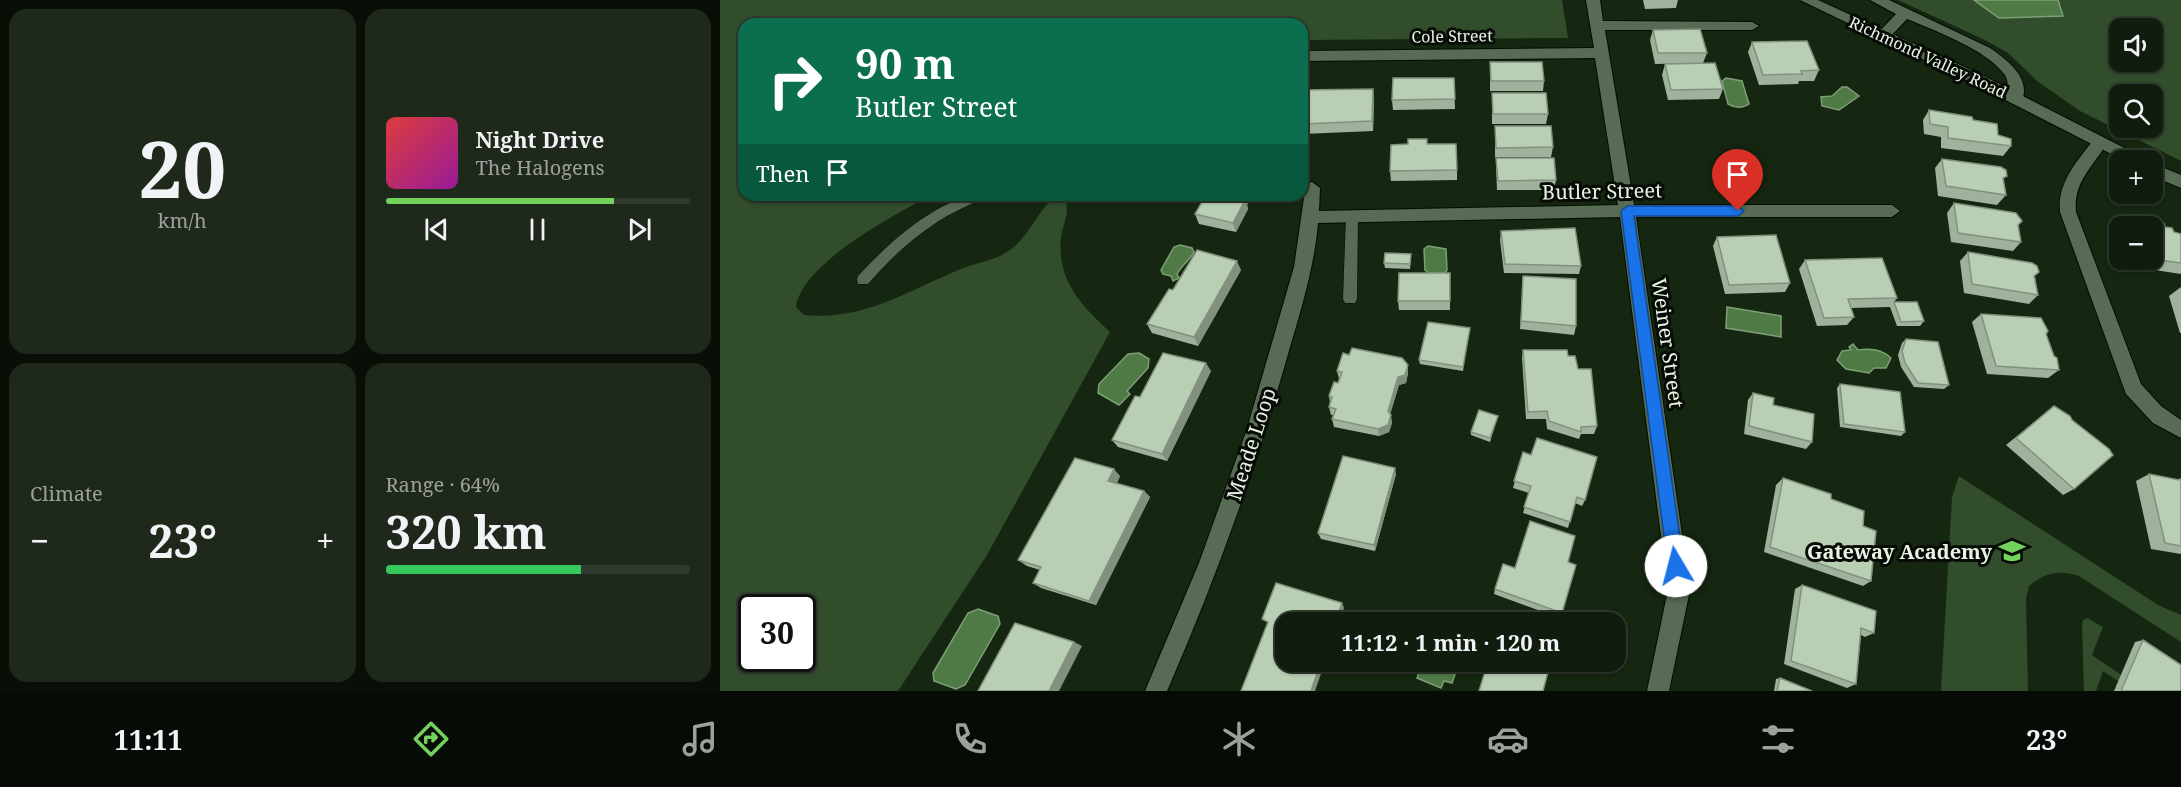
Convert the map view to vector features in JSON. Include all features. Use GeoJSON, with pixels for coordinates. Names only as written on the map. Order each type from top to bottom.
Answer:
{"type":"FeatureCollection","features":[{"type":"Feature","properties":{"kind":"street","name":"Weiner Street"},"geometry":{"type":"LineString","coordinates":[[1593,0],[1627,211],[1680,590],[1658,691]]}},
{"type":"Feature","properties":{"kind":"street","name":"Richmond Valley Road"},"geometry":{"type":"LineString","coordinates":[[1807,0],[2016,99],[2115,150]]}},
{"type":"Feature","properties":{"kind":"street","name":"Richmond Valley Road"},"geometry":{"type":"LineString","coordinates":[[1877,0],[1959,38],[1998,61],[2012,74],[2016,99]]}},
{"type":"Feature","properties":{"kind":"street"},"geometry":{"type":"LineString","coordinates":[[1883,36],[1905,13]]}},
{"type":"Feature","properties":{"kind":"street"},"geometry":{"type":"LineString","coordinates":[[1597,26],[1752,26]]}},
{"type":"Feature","properties":{"kind":"street","name":"Cole Street"},"geometry":{"type":"LineString","coordinates":[[1308,56],[1602,53]]}},
{"type":"Feature","properties":{"kind":"street"},"geometry":{"type":"LineString","coordinates":[[2099,142],[2066,192],[2068,212],[2133,388],[2141,400],[2156,414],[2181,429]]}},
{"type":"Feature","properties":{"kind":"street"},"geometry":{"type":"LineString","coordinates":[[2163,174],[2181,182]]}},
{"type":"Feature","properties":{"kind":"street","name":"Meade Loop"},"geometry":{"type":"LineString","coordinates":[[1156,691],[1232,504],[1269,390],[1295,298],[1313,218],[1312,188]]}},
{"type":"Feature","properties":{"kind":"street","name":"Butler Street"},"geometry":{"type":"LineString","coordinates":[[1313,218],[1627,211],[1892,211]]}},
{"type":"Feature","properties":{"kind":"lane"},"geometry":{"type":"LineString","coordinates":[[863,280],[910,231],[938,212],[966,201]]}},
{"type":"Feature","properties":{"kind":"lane"},"geometry":{"type":"LineString","coordinates":[[1350,299],[1352,216]]}},
{"type":"Feature","properties":{"kind":"shaded area"},"geometry":{"type":"Polygon","coordinates":[[[720,0],[1562,0],[1568,38],[1308,40],[1308,18],[738,18],[738,201],[920,201],[852,242],[814,274],[802,290],[796,307],[804,315],[826,316],[868,308],[966,267],[999,257],[1021,240],[1050,201],[1066,201],[1067,211],[1061,237],[1061,253],[1067,279],[1080,301],[1110,332],[987,555],[898,691],[720,691],[720,0]]]}},
{"type":"Feature","properties":{"kind":"shaded area"},"geometry":{"type":"Polygon","coordinates":[[[1898,0],[2181,0],[2181,161],[2163,150],[2135,138],[2163,138],[2163,84],[2109,84],[2109,125],[2080,111],[2037,81],[2008,53],[1898,0]]]}},
{"type":"Feature","properties":{"kind":"shaded area"},"geometry":{"type":"Polygon","coordinates":[[[1974,0],[2058,0],[2063,16],[1999,18],[1974,0]]]}},
{"type":"Feature","properties":{"kind":"shaded area"},"geometry":{"type":"Polygon","coordinates":[[[1726,78],[1742,81],[1749,104],[1738,107],[1728,104],[1722,81],[1726,78]]]}},
{"type":"Feature","properties":{"kind":"shaded area"},"geometry":{"type":"Polygon","coordinates":[[[1842,87],[1847,87],[1859,96],[1839,110],[1822,106],[1821,97],[1832,96],[1842,87]]]}},
{"type":"Feature","properties":{"kind":"shaded area"},"geometry":{"type":"Polygon","coordinates":[[[1180,245],[1192,248],[1194,252],[1177,274],[1179,278],[1173,281],[1171,276],[1163,274],[1161,270],[1174,247],[1180,245]]]}},
{"type":"Feature","properties":{"kind":"shaded area"},"geometry":{"type":"Polygon","coordinates":[[[1428,246],[1446,249],[1447,270],[1445,273],[1429,273],[1425,270],[1424,249],[1428,246]]]}},
{"type":"Feature","properties":{"kind":"shaded area"},"geometry":{"type":"Polygon","coordinates":[[[1727,307],[1781,316],[1781,337],[1726,328],[1727,307]]]}},
{"type":"Feature","properties":{"kind":"shaded area"},"geometry":{"type":"Polygon","coordinates":[[[1853,344],[1858,350],[1876,350],[1887,355],[1891,358],[1886,368],[1874,368],[1869,373],[1846,369],[1837,360],[1842,351],[1851,350],[1849,347],[1853,344]]]}},
{"type":"Feature","properties":{"kind":"shaded area"},"geometry":{"type":"Polygon","coordinates":[[[1139,353],[1149,359],[1148,368],[1127,391],[1130,394],[1119,405],[1098,393],[1099,384],[1128,354],[1139,353]]]}},
{"type":"Feature","properties":{"kind":"shaded area"},"geometry":{"type":"Polygon","coordinates":[[[1959,476],[2158,605],[2181,615],[2181,642],[2079,576],[2065,573],[2047,575],[2029,586],[2026,598],[2028,691],[1941,691],[1952,497],[1959,476]]]}},
{"type":"Feature","properties":{"kind":"shaded area"},"geometry":{"type":"Polygon","coordinates":[[[978,609],[998,616],[1000,624],[965,685],[956,689],[934,681],[933,673],[968,613],[978,609]]]}},
{"type":"Feature","properties":{"kind":"shaded area"},"geometry":{"type":"Polygon","coordinates":[[[2087,618],[2103,627],[2092,655],[2145,691],[2133,691],[2103,671],[2096,691],[2084,691],[2082,625],[2083,620],[2087,618]]]}},
{"type":"Feature","properties":{"kind":"shaded area"},"geometry":{"type":"Polygon","coordinates":[[[1419,672],[1456,672],[1452,683],[1444,681],[1441,688],[1417,678],[1419,672]]]}},
{"type":"Feature","properties":{"kind":"building"},"geometry":{"type":"Polygon","coordinates":[[[1700,29],[1707,53],[1658,53],[1653,30],[1700,29]]]}},
{"type":"Feature","properties":{"kind":"building"},"geometry":{"type":"Polygon","coordinates":[[[1807,41],[1819,70],[1801,71],[1802,74],[1763,75],[1752,42],[1807,41]]]}},
{"type":"Feature","properties":{"kind":"building"},"geometry":{"type":"Polygon","coordinates":[[[1490,62],[1542,62],[1544,81],[1491,81],[1490,62]]]}},
{"type":"Feature","properties":{"kind":"building"},"geometry":{"type":"Polygon","coordinates":[[[1715,63],[1723,89],[1671,90],[1665,64],[1715,63]]]}},
{"type":"Feature","properties":{"kind":"building"},"geometry":{"type":"Polygon","coordinates":[[[1393,78],[1454,78],[1455,99],[1392,100],[1393,78]]]}},
{"type":"Feature","properties":{"kind":"building"},"geometry":{"type":"Polygon","coordinates":[[[1373,89],[1372,121],[1308,124],[1308,90],[1373,89]]]}},
{"type":"Feature","properties":{"kind":"building"},"geometry":{"type":"Polygon","coordinates":[[[1492,93],[1546,93],[1548,114],[1493,114],[1492,93]]]}},
{"type":"Feature","properties":{"kind":"building"},"geometry":{"type":"Polygon","coordinates":[[[1929,110],[1972,117],[1973,120],[1997,124],[1998,135],[2011,139],[2011,146],[1948,138],[1948,127],[1930,124],[1929,110]]]}},
{"type":"Feature","properties":{"kind":"building"},"geometry":{"type":"Polygon","coordinates":[[[1495,126],[1551,126],[1553,147],[1496,148],[1495,126]]]}},
{"type":"Feature","properties":{"kind":"building"},"geometry":{"type":"Polygon","coordinates":[[[1408,139],[1427,139],[1427,144],[1456,144],[1457,170],[1390,171],[1391,145],[1408,144],[1408,139]]]}},
{"type":"Feature","properties":{"kind":"building"},"geometry":{"type":"Polygon","coordinates":[[[1496,158],[1554,158],[1556,180],[1498,181],[1496,158]]]}},
{"type":"Feature","properties":{"kind":"building"},"geometry":{"type":"Polygon","coordinates":[[[1942,159],[2001,167],[2006,170],[2007,176],[2003,178],[2006,195],[1946,186],[1942,159]]]}},
{"type":"Feature","properties":{"kind":"building"},"geometry":{"type":"Polygon","coordinates":[[[1203,201],[1244,201],[1233,223],[1195,214],[1203,201]]]}},
{"type":"Feature","properties":{"kind":"building"},"geometry":{"type":"Polygon","coordinates":[[[1954,203],[2016,213],[2022,221],[2018,225],[2021,242],[1958,233],[1954,203]]]}},
{"type":"Feature","properties":{"kind":"building"},"geometry":{"type":"Polygon","coordinates":[[[2163,223],[2165,227],[2172,228],[2174,232],[2181,234],[2181,263],[2163,261],[2163,223]]]}},
{"type":"Feature","properties":{"kind":"building"},"geometry":{"type":"Polygon","coordinates":[[[1575,228],[1581,266],[1505,264],[1501,231],[1575,228]]]}},
{"type":"Feature","properties":{"kind":"building"},"geometry":{"type":"Polygon","coordinates":[[[1776,235],[1790,283],[1729,285],[1717,237],[1776,235]]]}},
{"type":"Feature","properties":{"kind":"building"},"geometry":{"type":"Polygon","coordinates":[[[1197,250],[1237,261],[1194,337],[1147,324],[1169,289],[1173,290],[1197,250]]]}},
{"type":"Feature","properties":{"kind":"building"},"geometry":{"type":"Polygon","coordinates":[[[1968,252],[2032,263],[2037,266],[2039,272],[2034,276],[2038,295],[1972,284],[1968,252]]]}},
{"type":"Feature","properties":{"kind":"building"},"geometry":{"type":"Polygon","coordinates":[[[1385,253],[1411,254],[1410,264],[1384,263],[1385,253]]]}},
{"type":"Feature","properties":{"kind":"building"},"geometry":{"type":"Polygon","coordinates":[[[1882,258],[1897,298],[1848,299],[1854,317],[1824,318],[1805,260],[1882,258]]]}},
{"type":"Feature","properties":{"kind":"building"},"geometry":{"type":"Polygon","coordinates":[[[1399,273],[1450,273],[1450,301],[1398,301],[1399,273]]]}},
{"type":"Feature","properties":{"kind":"building"},"geometry":{"type":"Polygon","coordinates":[[[1523,276],[1576,279],[1576,326],[1521,321],[1523,276]]]}},
{"type":"Feature","properties":{"kind":"building"},"geometry":{"type":"Polygon","coordinates":[[[1894,302],[1917,302],[1924,321],[1901,322],[1894,302]]]}},
{"type":"Feature","properties":{"kind":"building"},"geometry":{"type":"Polygon","coordinates":[[[1981,314],[2041,318],[2048,331],[2046,334],[2054,356],[2057,358],[2059,370],[1996,366],[1981,314]]]}},
{"type":"Feature","properties":{"kind":"building"},"geometry":{"type":"Polygon","coordinates":[[[1428,322],[1470,328],[1463,367],[1419,360],[1428,322]]]}},
{"type":"Feature","properties":{"kind":"building"},"geometry":{"type":"Polygon","coordinates":[[[1906,339],[1938,342],[1949,385],[1918,383],[1905,363],[1902,351],[1906,339]]]}},
{"type":"Feature","properties":{"kind":"building"},"geometry":{"type":"Polygon","coordinates":[[[1352,348],[1402,358],[1408,365],[1405,375],[1398,377],[1388,411],[1391,415],[1388,425],[1378,429],[1332,419],[1336,409],[1329,407],[1332,397],[1329,396],[1334,382],[1338,383],[1342,372],[1337,371],[1343,353],[1349,355],[1352,348]]]}},
{"type":"Feature","properties":{"kind":"building"},"geometry":{"type":"Polygon","coordinates":[[[1523,350],[1567,350],[1568,356],[1575,356],[1578,369],[1591,369],[1597,426],[1581,427],[1581,432],[1549,421],[1547,411],[1528,412],[1523,350]]]}},
{"type":"Feature","properties":{"kind":"building"},"geometry":{"type":"Polygon","coordinates":[[[1163,353],[1206,363],[1162,454],[1112,440],[1135,396],[1140,397],[1163,353]]]}},
{"type":"Feature","properties":{"kind":"building"},"geometry":{"type":"Polygon","coordinates":[[[1840,384],[1900,392],[1905,432],[1844,424],[1840,384]]]}},
{"type":"Feature","properties":{"kind":"building"},"geometry":{"type":"Polygon","coordinates":[[[1753,393],[1774,398],[1773,405],[1814,414],[1812,442],[1749,426],[1753,393]]]}},
{"type":"Feature","properties":{"kind":"building"},"geometry":{"type":"Polygon","coordinates":[[[2054,406],[2070,416],[2113,455],[2074,489],[2016,438],[2054,406]]]}},
{"type":"Feature","properties":{"kind":"building"},"geometry":{"type":"Polygon","coordinates":[[[1479,410],[1498,416],[1490,438],[1471,432],[1479,410]]]}},
{"type":"Feature","properties":{"kind":"building"},"geometry":{"type":"Polygon","coordinates":[[[1537,438],[1597,457],[1585,500],[1577,497],[1570,522],[1524,507],[1531,486],[1514,481],[1523,452],[1531,455],[1537,438]]]}},
{"type":"Feature","properties":{"kind":"building"},"geometry":{"type":"Polygon","coordinates":[[[1343,456],[1395,468],[1374,545],[1318,533],[1343,456]]]}},
{"type":"Feature","properties":{"kind":"building"},"geometry":{"type":"Polygon","coordinates":[[[1075,458],[1114,469],[1108,481],[1144,491],[1089,601],[1033,583],[1041,567],[1018,560],[1075,458]]]}},
{"type":"Feature","properties":{"kind":"building"},"geometry":{"type":"Polygon","coordinates":[[[2149,474],[2181,479],[2181,546],[2165,543],[2149,474]]]}},
{"type":"Feature","properties":{"kind":"building"},"geometry":{"type":"Polygon","coordinates":[[[1783,478],[1831,494],[1831,499],[1864,511],[1863,526],[1876,531],[1871,581],[1770,547],[1783,478]]]}},
{"type":"Feature","properties":{"kind":"building"},"geometry":{"type":"Polygon","coordinates":[[[1530,521],[1575,536],[1568,562],[1576,565],[1562,612],[1495,589],[1503,564],[1515,568],[1530,521]]]}},
{"type":"Feature","properties":{"kind":"building"},"geometry":{"type":"Polygon","coordinates":[[[1276,583],[1342,603],[1339,612],[1275,612],[1275,672],[1318,672],[1311,691],[1241,691],[1268,622],[1262,619],[1276,583]]]}},
{"type":"Feature","properties":{"kind":"building"},"geometry":{"type":"Polygon","coordinates":[[[1802,585],[1876,611],[1874,633],[1861,628],[1856,684],[1791,661],[1802,585]]]}},
{"type":"Feature","properties":{"kind":"building"},"geometry":{"type":"Polygon","coordinates":[[[1015,623],[1074,642],[1049,691],[978,691],[1015,623]]]}},
{"type":"Feature","properties":{"kind":"building"},"geometry":{"type":"Polygon","coordinates":[[[2143,640],[2181,665],[2181,691],[2121,691],[2143,640]]]}},
{"type":"Feature","properties":{"kind":"building"},"geometry":{"type":"Polygon","coordinates":[[[1485,672],[1548,672],[1543,691],[1479,691],[1485,672]]]}},
{"type":"Feature","properties":{"kind":"building"},"geometry":{"type":"Polygon","coordinates":[[[1780,678],[1812,691],[1777,691],[1780,678]]]}},
{"type":"Feature","properties":{"kind":"place","name":"Gateway Academy"},"geometry":{"type":"Point","coordinates":[2012,551]}},
{"type":"Feature","properties":{"kind":"route"},"geometry":{"type":"LineString","coordinates":[[1676,566],[1627,211],[1738,211]]}}]}
